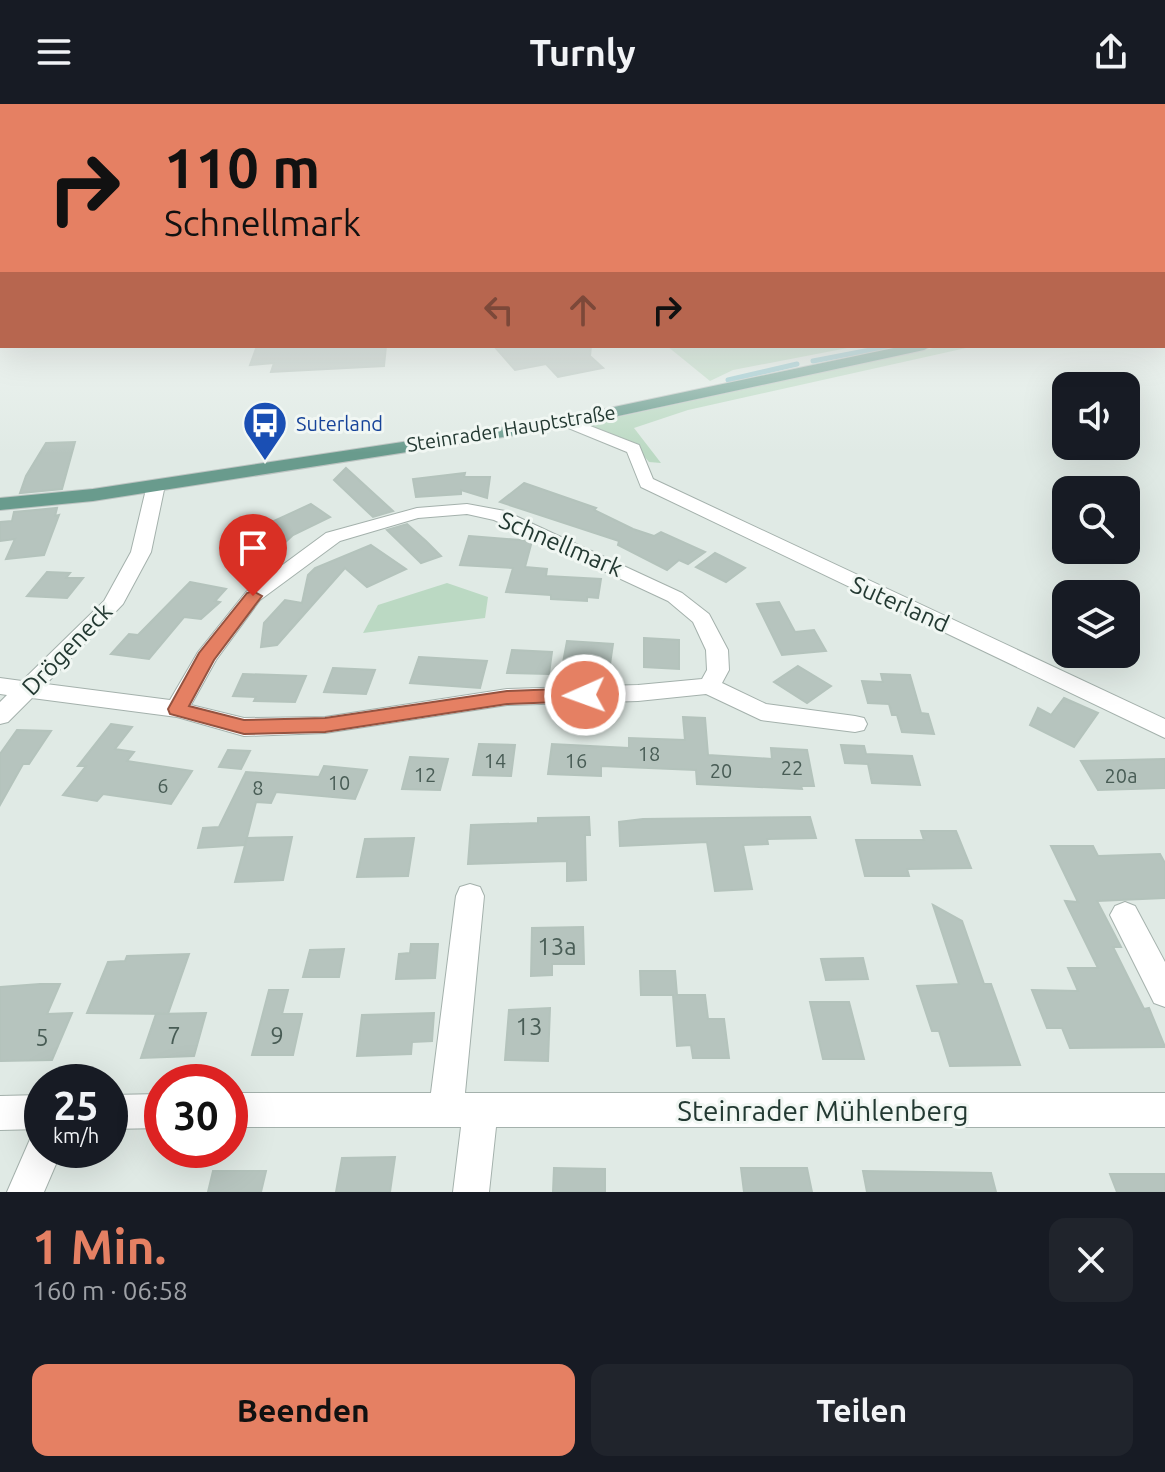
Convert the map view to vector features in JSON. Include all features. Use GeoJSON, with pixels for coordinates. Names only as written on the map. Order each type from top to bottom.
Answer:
{"type":"FeatureCollection","features":[{"type":"Feature","properties":{"kind":"main road","name":"Steinrader Hauptstraße"},"geometry":{"type":"LineString","coordinates":[[0,504],[156,485],[567,422],[897,352]]}},
{"type":"Feature","properties":{"kind":"street","name":"Suterland"},"geometry":{"type":"LineString","coordinates":[[567,422],[633,449],[640,474],[647,483],[1165,729]]}},
{"type":"Feature","properties":{"kind":"street","name":"Drögeneck"},"geometry":{"type":"LineString","coordinates":[[0,716],[113,604],[141,552],[156,485]]}},
{"type":"Feature","properties":{"kind":"street","name":"Schnellmark"},"geometry":{"type":"LineString","coordinates":[[177,709],[206,657],[253,596],[333,537],[417,513],[467,509],[499,515],[675,597],[702,619],[717,650],[718,670],[709,686]]}},
{"type":"Feature","properties":{"kind":"street"},"geometry":{"type":"LineString","coordinates":[[0,686],[177,709],[244,727],[325,725],[507,697],[638,693],[709,686],[761,712],[855,724]]}},
{"type":"Feature","properties":{"kind":"street"},"geometry":{"type":"LineString","coordinates":[[470,896],[463,1110],[471,1192]]}},
{"type":"Feature","properties":{"kind":"street"},"geometry":{"type":"LineString","coordinates":[[1125,915],[1165,993]]}},
{"type":"Feature","properties":{"kind":"street","name":"Steinrader Mühlenberg"},"geometry":{"type":"LineString","coordinates":[[248,1110],[1165,1110]]}},
{"type":"Feature","properties":{"kind":"street"},"geometry":{"type":"LineString","coordinates":[[0,1113],[24,1112]]}},
{"type":"Feature","properties":{"kind":"street"},"geometry":{"type":"LineString","coordinates":[[25,1192],[36,1168]]}},
{"type":"Feature","properties":{"kind":"green space"},"geometry":{"type":"Polygon","coordinates":[[[674,352],[828,352],[733,370],[710,381],[674,352]]]}},
{"type":"Feature","properties":{"kind":"green space"},"geometry":{"type":"Polygon","coordinates":[[[916,352],[949,352],[688,410],[634,428],[661,463],[649,462],[639,450],[588,427],[595,422],[916,352]]]}},
{"type":"Feature","properties":{"kind":"green space"},"geometry":{"type":"Polygon","coordinates":[[[447,583],[488,597],[485,618],[363,633],[378,605],[447,583]]]}},
{"type":"Feature","properties":{"kind":"building"},"geometry":{"type":"Polygon","coordinates":[[[255,352],[385,352],[384,366],[271,372],[274,363],[250,365],[255,352]]]}},
{"type":"Feature","properties":{"kind":"building"},"geometry":{"type":"Polygon","coordinates":[[[499,352],[590,352],[590,356],[603,368],[558,377],[546,364],[515,370],[499,352]]]}},
{"type":"Feature","properties":{"kind":"building"},"geometry":{"type":"Polygon","coordinates":[[[75,442],[62,489],[20,493],[26,476],[46,443],[75,442]]]}},
{"type":"Feature","properties":{"kind":"building"},"geometry":{"type":"Polygon","coordinates":[[[346,468],[393,511],[373,517],[334,480],[346,468]]]}},
{"type":"Feature","properties":{"kind":"building"},"geometry":{"type":"Polygon","coordinates":[[[465,473],[464,477],[490,477],[487,498],[461,490],[461,494],[416,497],[413,479],[465,473]]]}},
{"type":"Feature","properties":{"kind":"building"},"geometry":{"type":"Polygon","coordinates":[[[524,483],[596,508],[594,510],[633,529],[654,536],[661,532],[705,552],[688,564],[679,560],[667,570],[618,545],[619,541],[500,502],[524,483]]]}},
{"type":"Feature","properties":{"kind":"building"},"geometry":{"type":"Polygon","coordinates":[[[311,504],[330,517],[293,535],[264,562],[222,553],[243,535],[311,504]]]}},
{"type":"Feature","properties":{"kind":"building"},"geometry":{"type":"Polygon","coordinates":[[[57,508],[55,516],[59,515],[44,555],[6,559],[15,539],[0,541],[0,522],[12,521],[14,512],[57,508]]]}},
{"type":"Feature","properties":{"kind":"building"},"geometry":{"type":"Polygon","coordinates":[[[407,524],[441,556],[421,563],[387,530],[407,524]]]}},
{"type":"Feature","properties":{"kind":"building"},"geometry":{"type":"Polygon","coordinates":[[[469,536],[532,541],[525,567],[547,569],[546,576],[601,579],[598,598],[587,597],[587,601],[551,599],[551,595],[506,592],[513,568],[460,565],[469,536]]]}},
{"type":"Feature","properties":{"kind":"building"},"geometry":{"type":"Polygon","coordinates":[[[371,545],[406,569],[367,587],[345,568],[277,645],[261,647],[264,623],[285,600],[302,603],[308,575],[315,568],[371,545]]]}},
{"type":"Feature","properties":{"kind":"building"},"geometry":{"type":"Polygon","coordinates":[[[715,553],[745,568],[726,582],[696,567],[715,553]]]}},
{"type":"Feature","properties":{"kind":"building"},"geometry":{"type":"Polygon","coordinates":[[[47,572],[70,573],[66,578],[83,578],[67,598],[27,596],[47,572]]]}},
{"type":"Feature","properties":{"kind":"building"},"geometry":{"type":"Polygon","coordinates":[[[190,582],[226,589],[215,601],[220,602],[201,619],[184,617],[149,659],[111,654],[129,634],[138,635],[190,582]]]}},
{"type":"Feature","properties":{"kind":"building"},"geometry":{"type":"Polygon","coordinates":[[[779,602],[795,632],[814,630],[826,651],[782,655],[757,604],[779,602]]]}},
{"type":"Feature","properties":{"kind":"building"},"geometry":{"type":"Polygon","coordinates":[[[644,638],[679,640],[679,669],[644,667],[644,638]]]}},
{"type":"Feature","properties":{"kind":"building"},"geometry":{"type":"Polygon","coordinates":[[[567,641],[613,644],[609,671],[562,668],[567,641]]]}},
{"type":"Feature","properties":{"kind":"building"},"geometry":{"type":"Polygon","coordinates":[[[512,650],[552,652],[549,674],[507,673],[512,650]]]}},
{"type":"Feature","properties":{"kind":"building"},"geometry":{"type":"Polygon","coordinates":[[[419,657],[487,661],[480,688],[410,683],[419,657]]]}},
{"type":"Feature","properties":{"kind":"building"},"geometry":{"type":"Polygon","coordinates":[[[798,666],[831,686],[807,703],[774,682],[798,666]]]}},
{"type":"Feature","properties":{"kind":"building"},"geometry":{"type":"Polygon","coordinates":[[[333,668],[375,670],[366,694],[324,692],[333,668]]]}},
{"type":"Feature","properties":{"kind":"building"},"geometry":{"type":"Polygon","coordinates":[[[243,674],[306,676],[295,702],[254,701],[256,697],[233,696],[243,674]]]}},
{"type":"Feature","properties":{"kind":"building"},"geometry":{"type":"Polygon","coordinates":[[[881,674],[910,675],[921,713],[928,714],[934,734],[902,732],[897,715],[892,715],[889,704],[868,703],[862,681],[883,682],[881,674]]]}},
{"type":"Feature","properties":{"kind":"building"},"geometry":{"type":"Polygon","coordinates":[[[1064,698],[1098,713],[1074,747],[1030,725],[1038,708],[1051,715],[1064,698]]]}},
{"type":"Feature","properties":{"kind":"building"},"geometry":{"type":"Polygon","coordinates":[[[683,717],[705,718],[708,755],[772,759],[771,748],[807,750],[814,786],[801,786],[802,789],[697,784],[696,770],[601,766],[601,776],[548,774],[552,744],[629,748],[629,738],[685,740],[683,717]]]}},
{"type":"Feature","properties":{"kind":"building"},"geometry":{"type":"Polygon","coordinates":[[[111,724],[132,727],[115,749],[134,752],[127,761],[192,771],[171,804],[103,794],[97,801],[63,795],[86,766],[78,766],[111,724]]]}},
{"type":"Feature","properties":{"kind":"building"},"geometry":{"type":"Polygon","coordinates":[[[17,730],[51,731],[29,764],[23,764],[0,805],[0,754],[17,730]]]}},
{"type":"Feature","properties":{"kind":"building"},"geometry":{"type":"Polygon","coordinates":[[[479,744],[515,745],[511,776],[473,775],[479,744]]]}},
{"type":"Feature","properties":{"kind":"building"},"geometry":{"type":"Polygon","coordinates":[[[841,745],[864,746],[866,754],[912,756],[920,785],[872,783],[868,764],[845,763],[841,745]]]}},
{"type":"Feature","properties":{"kind":"building"},"geometry":{"type":"Polygon","coordinates":[[[228,750],[250,751],[241,769],[219,767],[228,750]]]}},
{"type":"Feature","properties":{"kind":"building"},"geometry":{"type":"Polygon","coordinates":[[[410,757],[448,759],[440,790],[402,789],[410,757]]]}},
{"type":"Feature","properties":{"kind":"building"},"geometry":{"type":"Polygon","coordinates":[[[1165,759],[1165,788],[1098,790],[1081,761],[1165,759]]]}},
{"type":"Feature","properties":{"kind":"building"},"geometry":{"type":"Polygon","coordinates":[[[324,766],[367,770],[355,799],[276,792],[271,803],[256,802],[245,845],[198,848],[203,828],[219,827],[246,772],[319,777],[324,766]]]}},
{"type":"Feature","properties":{"kind":"building"},"geometry":{"type":"Polygon","coordinates":[[[589,817],[590,835],[585,835],[586,880],[567,881],[567,861],[468,864],[471,825],[538,823],[538,818],[589,817]]]}},
{"type":"Feature","properties":{"kind":"building"},"geometry":{"type":"Polygon","coordinates":[[[810,817],[816,838],[767,839],[768,844],[743,845],[752,889],[715,891],[707,842],[620,846],[619,822],[810,817]]]}},
{"type":"Feature","properties":{"kind":"building"},"geometry":{"type":"Polygon","coordinates":[[[921,831],[956,831],[971,868],[907,869],[909,876],[865,876],[856,840],[924,840],[921,831]]]}},
{"type":"Feature","properties":{"kind":"building"},"geometry":{"type":"Polygon","coordinates":[[[292,837],[283,880],[235,882],[247,838],[292,837]]]}},
{"type":"Feature","properties":{"kind":"building"},"geometry":{"type":"Polygon","coordinates":[[[414,838],[408,876],[357,877],[365,839],[414,838]]]}},
{"type":"Feature","properties":{"kind":"building"},"geometry":{"type":"Polygon","coordinates":[[[1051,846],[1093,846],[1098,856],[1160,854],[1165,863],[1165,898],[1097,901],[1121,947],[1113,947],[1144,1009],[1149,1008],[1165,1047],[1070,1048],[1062,1028],[1047,1028],[1032,990],[1078,991],[1068,968],[1098,968],[1065,901],[1078,902],[1051,846]]]}},
{"type":"Feature","properties":{"kind":"building"},"geometry":{"type":"Polygon","coordinates":[[[933,905],[962,921],[984,984],[991,984],[1020,1065],[950,1066],[939,1031],[932,1031],[917,986],[959,984],[933,905]]]}},
{"type":"Feature","properties":{"kind":"building"},"geometry":{"type":"Polygon","coordinates":[[[583,927],[584,964],[552,964],[552,975],[531,976],[532,928],[583,927]]]}},
{"type":"Feature","properties":{"kind":"building"},"geometry":{"type":"Polygon","coordinates":[[[411,944],[438,944],[435,978],[396,979],[399,954],[410,953],[411,944]]]}},
{"type":"Feature","properties":{"kind":"building"},"geometry":{"type":"Polygon","coordinates":[[[344,949],[339,977],[303,977],[310,950],[344,949]]]}},
{"type":"Feature","properties":{"kind":"building"},"geometry":{"type":"Polygon","coordinates":[[[189,954],[168,1014],[87,1013],[108,962],[125,961],[127,956],[189,954]]]}},
{"type":"Feature","properties":{"kind":"building"},"geometry":{"type":"Polygon","coordinates":[[[863,958],[868,979],[826,980],[821,959],[863,958]]]}},
{"type":"Feature","properties":{"kind":"building"},"geometry":{"type":"Polygon","coordinates":[[[640,971],[675,971],[677,995],[705,995],[708,1019],[724,1019],[729,1058],[693,1058],[691,1045],[677,1046],[673,995],[641,995],[640,971]]]}},
{"type":"Feature","properties":{"kind":"building"},"geometry":{"type":"Polygon","coordinates":[[[60,984],[47,1014],[72,1013],[52,1060],[0,1061],[0,987],[60,984]]]}},
{"type":"Feature","properties":{"kind":"building"},"geometry":{"type":"Polygon","coordinates":[[[269,990],[288,990],[282,1014],[302,1014],[293,1055],[252,1055],[269,990]]]}},
{"type":"Feature","properties":{"kind":"building"},"geometry":{"type":"Polygon","coordinates":[[[810,1002],[849,1002],[864,1059],[823,1059],[810,1002]]]}},
{"type":"Feature","properties":{"kind":"building"},"geometry":{"type":"Polygon","coordinates":[[[550,1008],[548,1061],[505,1060],[509,1010],[550,1008]]]}},
{"type":"Feature","properties":{"kind":"building"},"geometry":{"type":"Polygon","coordinates":[[[206,1013],[194,1056],[141,1058],[156,1014],[206,1013]]]}},
{"type":"Feature","properties":{"kind":"building"},"geometry":{"type":"Polygon","coordinates":[[[434,1013],[432,1041],[412,1042],[411,1054],[357,1056],[362,1015],[434,1013]]]}},
{"type":"Feature","properties":{"kind":"building"},"geometry":{"type":"Polygon","coordinates":[[[395,1157],[390,1192],[336,1192],[342,1158],[395,1157]]]}},
{"type":"Feature","properties":{"kind":"building"},"geometry":{"type":"Polygon","coordinates":[[[554,1168],[605,1169],[605,1192],[553,1192],[554,1168]]]}},
{"type":"Feature","properties":{"kind":"building"},"geometry":{"type":"Polygon","coordinates":[[[741,1168],[807,1168],[812,1192],[744,1192],[741,1168]]]}},
{"type":"Feature","properties":{"kind":"building"},"geometry":{"type":"Polygon","coordinates":[[[213,1171],[266,1171],[261,1192],[208,1192],[213,1171]]]}},
{"type":"Feature","properties":{"kind":"building"},"geometry":{"type":"Polygon","coordinates":[[[863,1171],[991,1173],[996,1192],[867,1192],[863,1171]]]}},
{"type":"Feature","properties":{"kind":"building"},"geometry":{"type":"Polygon","coordinates":[[[1110,1174],[1165,1174],[1165,1192],[1117,1192],[1110,1174]]]}},
{"type":"Feature","properties":{"kind":"waterway"},"geometry":{"type":"LineString","coordinates":[[813,361],[861,352]]}},
{"type":"Feature","properties":{"kind":"waterway"},"geometry":{"type":"LineString","coordinates":[[728,380],[797,364]]}},
{"type":"Feature","properties":{"kind":"place","name":"Suterland"},"geometry":{"type":"Point","coordinates":[265,462]}},
{"type":"Feature","properties":{"kind":"route"},"geometry":{"type":"LineString","coordinates":[[253,596],[206,657],[177,709],[244,727],[325,725],[507,697],[585,695]]}}]}
